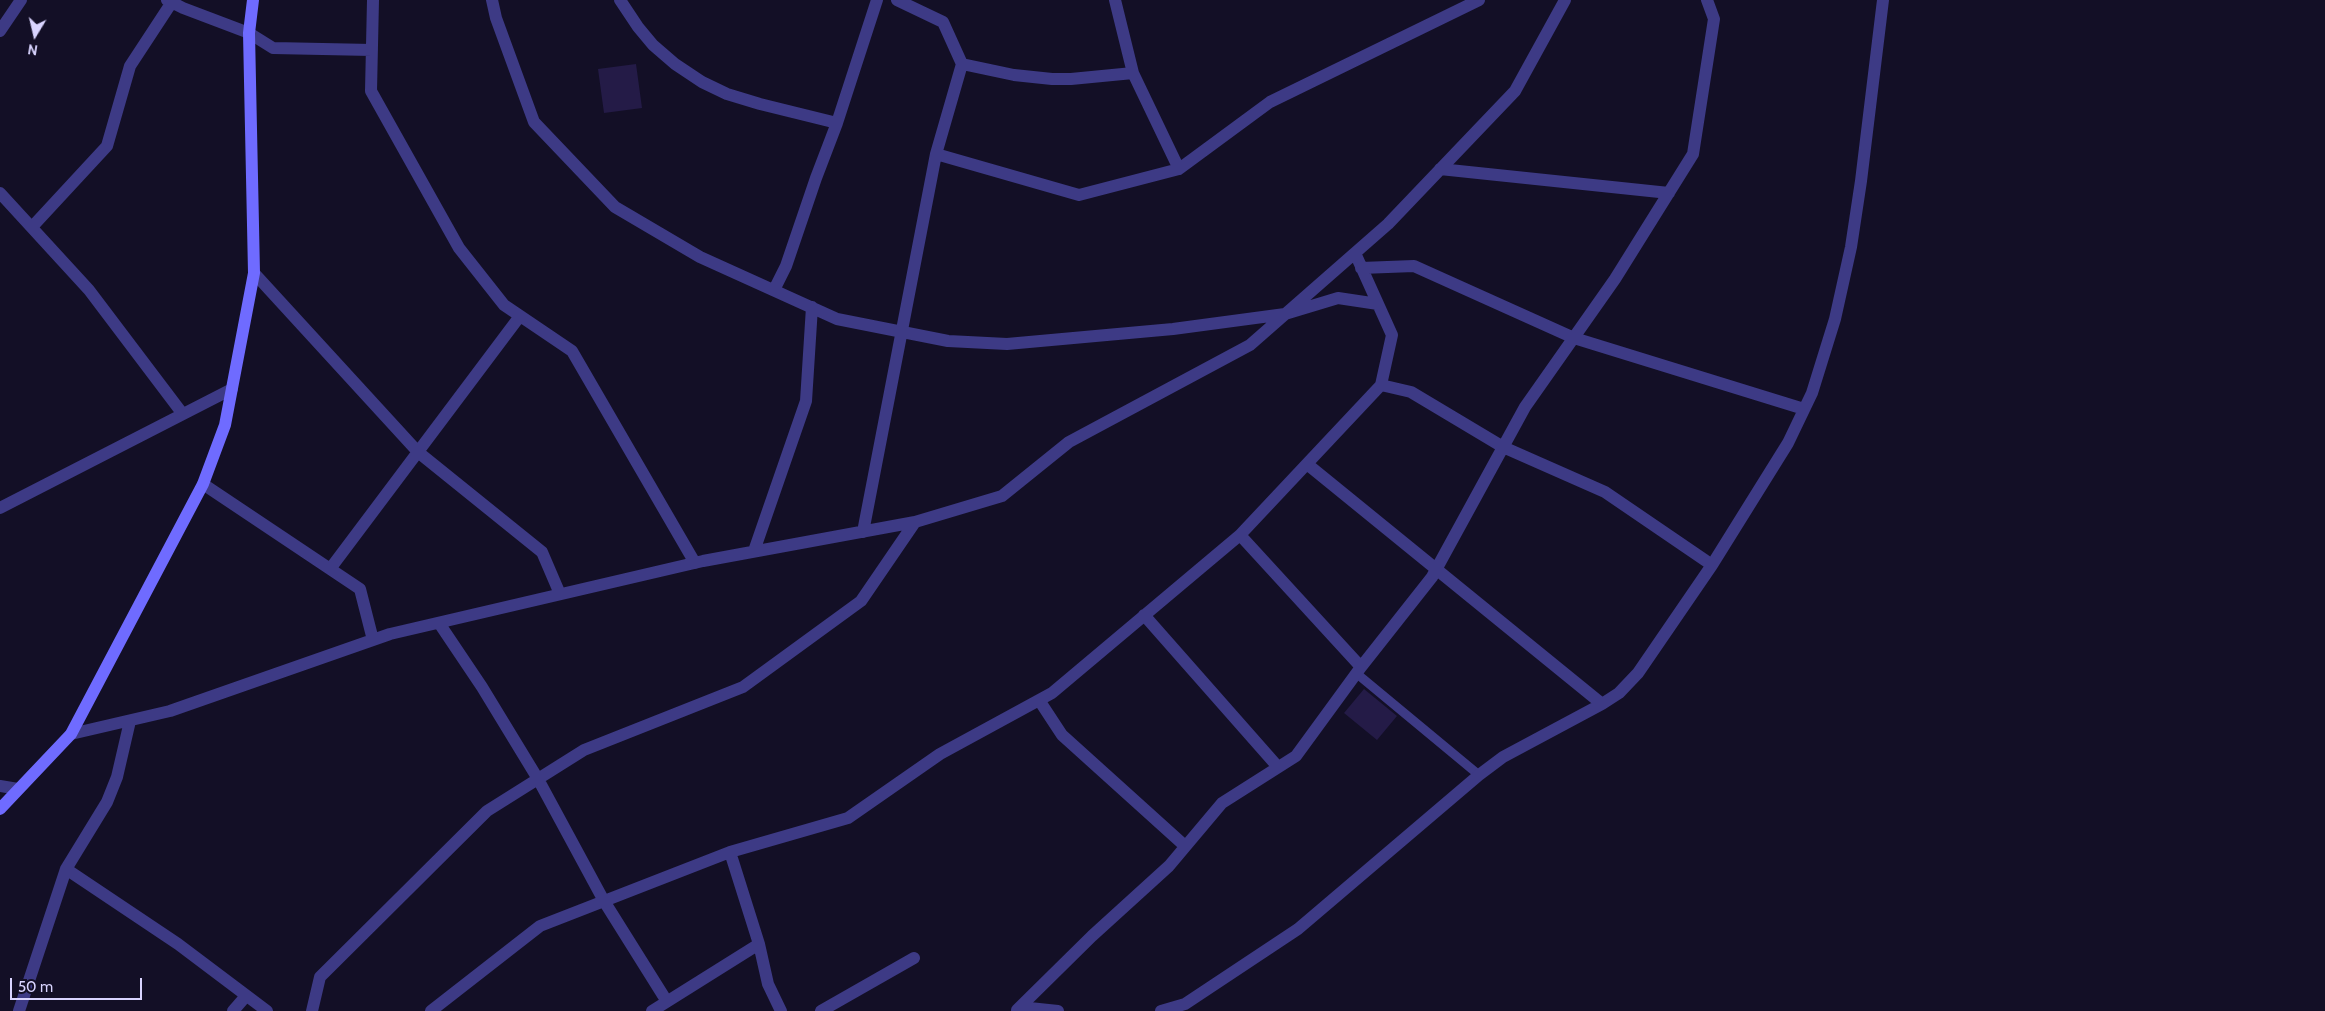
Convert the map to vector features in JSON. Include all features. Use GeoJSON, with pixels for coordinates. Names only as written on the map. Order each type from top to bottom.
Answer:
{"type":"FeatureCollection","features":[{"type":"Feature","properties":{"kind":"street"},"geometry":{"type":"LineString","coordinates":[[0,31],[21,0]]}},
{"type":"Feature","properties":{"kind":"street"},"geometry":{"type":"LineString","coordinates":[[0,809],[71,734],[203,484],[225,425],[254,273],[249,34],[253,0]]}},
{"type":"Feature","properties":{"kind":"street"},"geometry":{"type":"LineString","coordinates":[[373,0],[371,91],[459,248],[504,305],[572,351],[695,563]]}},
{"type":"Feature","properties":{"kind":"street"},"geometry":{"type":"LineString","coordinates":[[492,0],[496,18],[534,122],[615,207],[700,257],[837,319],[948,341],[1007,344],[1173,329],[1285,314],[1338,298],[1378,304]]}},
{"type":"Feature","properties":{"kind":"street"},"geometry":{"type":"LineString","coordinates":[[620,0],[653,45],[675,64],[702,82],[728,94],[760,104],[838,123]]}},
{"type":"Feature","properties":{"kind":"street"},"geometry":{"type":"LineString","coordinates":[[774,290],[786,266],[816,178],[838,123],[877,0]]}},
{"type":"Feature","properties":{"kind":"street"},"geometry":{"type":"LineString","coordinates":[[863,532],[900,332],[936,154],[962,64],[943,22],[897,0]]}},
{"type":"Feature","properties":{"kind":"street"},"geometry":{"type":"LineString","coordinates":[[1115,0],[1133,73],[1179,169]]}},
{"type":"Feature","properties":{"kind":"street"},"geometry":{"type":"LineString","coordinates":[[936,154],[1079,195],[1179,169],[1270,102],[1479,0]]}},
{"type":"Feature","properties":{"kind":"street"},"geometry":{"type":"LineString","coordinates":[[71,734],[130,721],[211,698],[374,640],[439,623],[695,563],[915,522],[1002,496],[1069,442],[1250,344],[1388,224],[1515,91],[1565,0]]}},
{"type":"Feature","properties":{"kind":"street"},"geometry":{"type":"LineString","coordinates":[[1018,1009],[1092,936],[1169,866],[1222,803],[1296,756],[1358,670],[1436,568],[1526,407],[1615,278],[1693,154],[1714,19],[1707,0]]}},
{"type":"Feature","properties":{"kind":"street"},"geometry":{"type":"LineString","coordinates":[[1161,1011],[1184,1004],[1298,928],[1479,775],[1503,758],[1602,704],[1619,693],[1638,673],[1712,565],[1788,443],[1812,392],[1835,318],[1851,247],[1883,0]]}},
{"type":"Feature","properties":{"kind":"street"},"geometry":{"type":"LineString","coordinates":[[32,227],[108,146],[130,66],[169,1],[249,34],[273,48],[372,50]]}},
{"type":"Feature","properties":{"kind":"street"},"geometry":{"type":"LineString","coordinates":[[962,64],[1014,75],[1052,79],[1133,73]]}},
{"type":"Feature","properties":{"kind":"street"},"geometry":{"type":"LineString","coordinates":[[1440,170],[1669,193]]}},
{"type":"Feature","properties":{"kind":"street"},"geometry":{"type":"LineString","coordinates":[[0,193],[89,290],[182,413]]}},
{"type":"Feature","properties":{"kind":"street"},"geometry":{"type":"LineString","coordinates":[[431,1011],[540,926],[730,852],[848,818],[940,754],[1052,693],[1240,535],[1381,386],[1392,335],[1354,253]]}},
{"type":"Feature","properties":{"kind":"street"},"geometry":{"type":"LineString","coordinates":[[1361,268],[1414,266],[1574,338],[1804,409]]}},
{"type":"Feature","properties":{"kind":"street"},"geometry":{"type":"LineString","coordinates":[[254,273],[418,452],[542,552],[560,594]]}},
{"type":"Feature","properties":{"kind":"street"},"geometry":{"type":"LineString","coordinates":[[754,551],[806,401],[812,308]]}},
{"type":"Feature","properties":{"kind":"street"},"geometry":{"type":"LineString","coordinates":[[330,569],[520,316]]}},
{"type":"Feature","properties":{"kind":"street"},"geometry":{"type":"LineString","coordinates":[[1381,386],[1411,392],[1503,447],[1604,492],[1712,565]]}},
{"type":"Feature","properties":{"kind":"street"},"geometry":{"type":"LineString","coordinates":[[0,508],[232,389]]}},
{"type":"Feature","properties":{"kind":"street"},"geometry":{"type":"LineString","coordinates":[[1307,464],[1602,704]]}},
{"type":"Feature","properties":{"kind":"street"},"geometry":{"type":"LineString","coordinates":[[203,484],[360,589],[374,640]]}},
{"type":"Feature","properties":{"kind":"street"},"geometry":{"type":"LineString","coordinates":[[312,1011],[320,977],[488,811],[584,750],[743,687],[861,601],[915,522]]}},
{"type":"Feature","properties":{"kind":"street"},"geometry":{"type":"LineString","coordinates":[[1240,535],[1358,670]]}},
{"type":"Feature","properties":{"kind":"street"},"geometry":{"type":"LineString","coordinates":[[1144,615],[1278,767]]}},
{"type":"Feature","properties":{"kind":"street"},"geometry":{"type":"LineString","coordinates":[[439,623],[482,687],[538,779],[604,901],[666,1000]]}},
{"type":"Feature","properties":{"kind":"street"},"geometry":{"type":"LineString","coordinates":[[1039,700],[1062,735],[1186,846]]}},
{"type":"Feature","properties":{"kind":"street"},"geometry":{"type":"LineString","coordinates":[[20,1011],[66,869],[107,802],[117,778],[130,721]]}},
{"type":"Feature","properties":{"kind":"street"},"geometry":{"type":"LineString","coordinates":[[0,786],[18,789]]}},
{"type":"Feature","properties":{"kind":"street"},"geometry":{"type":"LineString","coordinates":[[730,852],[759,944],[768,984],[781,1011]]}},
{"type":"Feature","properties":{"kind":"street"},"geometry":{"type":"LineString","coordinates":[[66,869],[178,944],[267,1011]]}},
{"type":"Feature","properties":{"kind":"street"},"geometry":{"type":"LineString","coordinates":[[652,1011],[666,1000],[759,944]]}},
{"type":"Feature","properties":{"kind":"street"},"geometry":{"type":"LineString","coordinates":[[822,1011],[914,958]]}},
{"type":"Feature","properties":{"kind":"street"},"geometry":{"type":"LineString","coordinates":[[233,1011],[246,996]]}},
{"type":"Feature","properties":{"kind":"street"},"geometry":{"type":"LineString","coordinates":[[1018,1009],[1058,1011]]}},
{"type":"Feature","properties":{"kind":"lane"},"geometry":{"type":"LineString","coordinates":[[1358,670],[1479,775]]}},
{"type":"Feature","properties":{"kind":"building"},"geometry":{"type":"Polygon","coordinates":[[[636,64],[642,108],[604,113],[598,69],[636,64]]]}},
{"type":"Feature","properties":{"kind":"building"},"geometry":{"type":"Polygon","coordinates":[[[1364,689],[1397,716],[1377,740],[1344,713],[1364,689]]]}}]}
